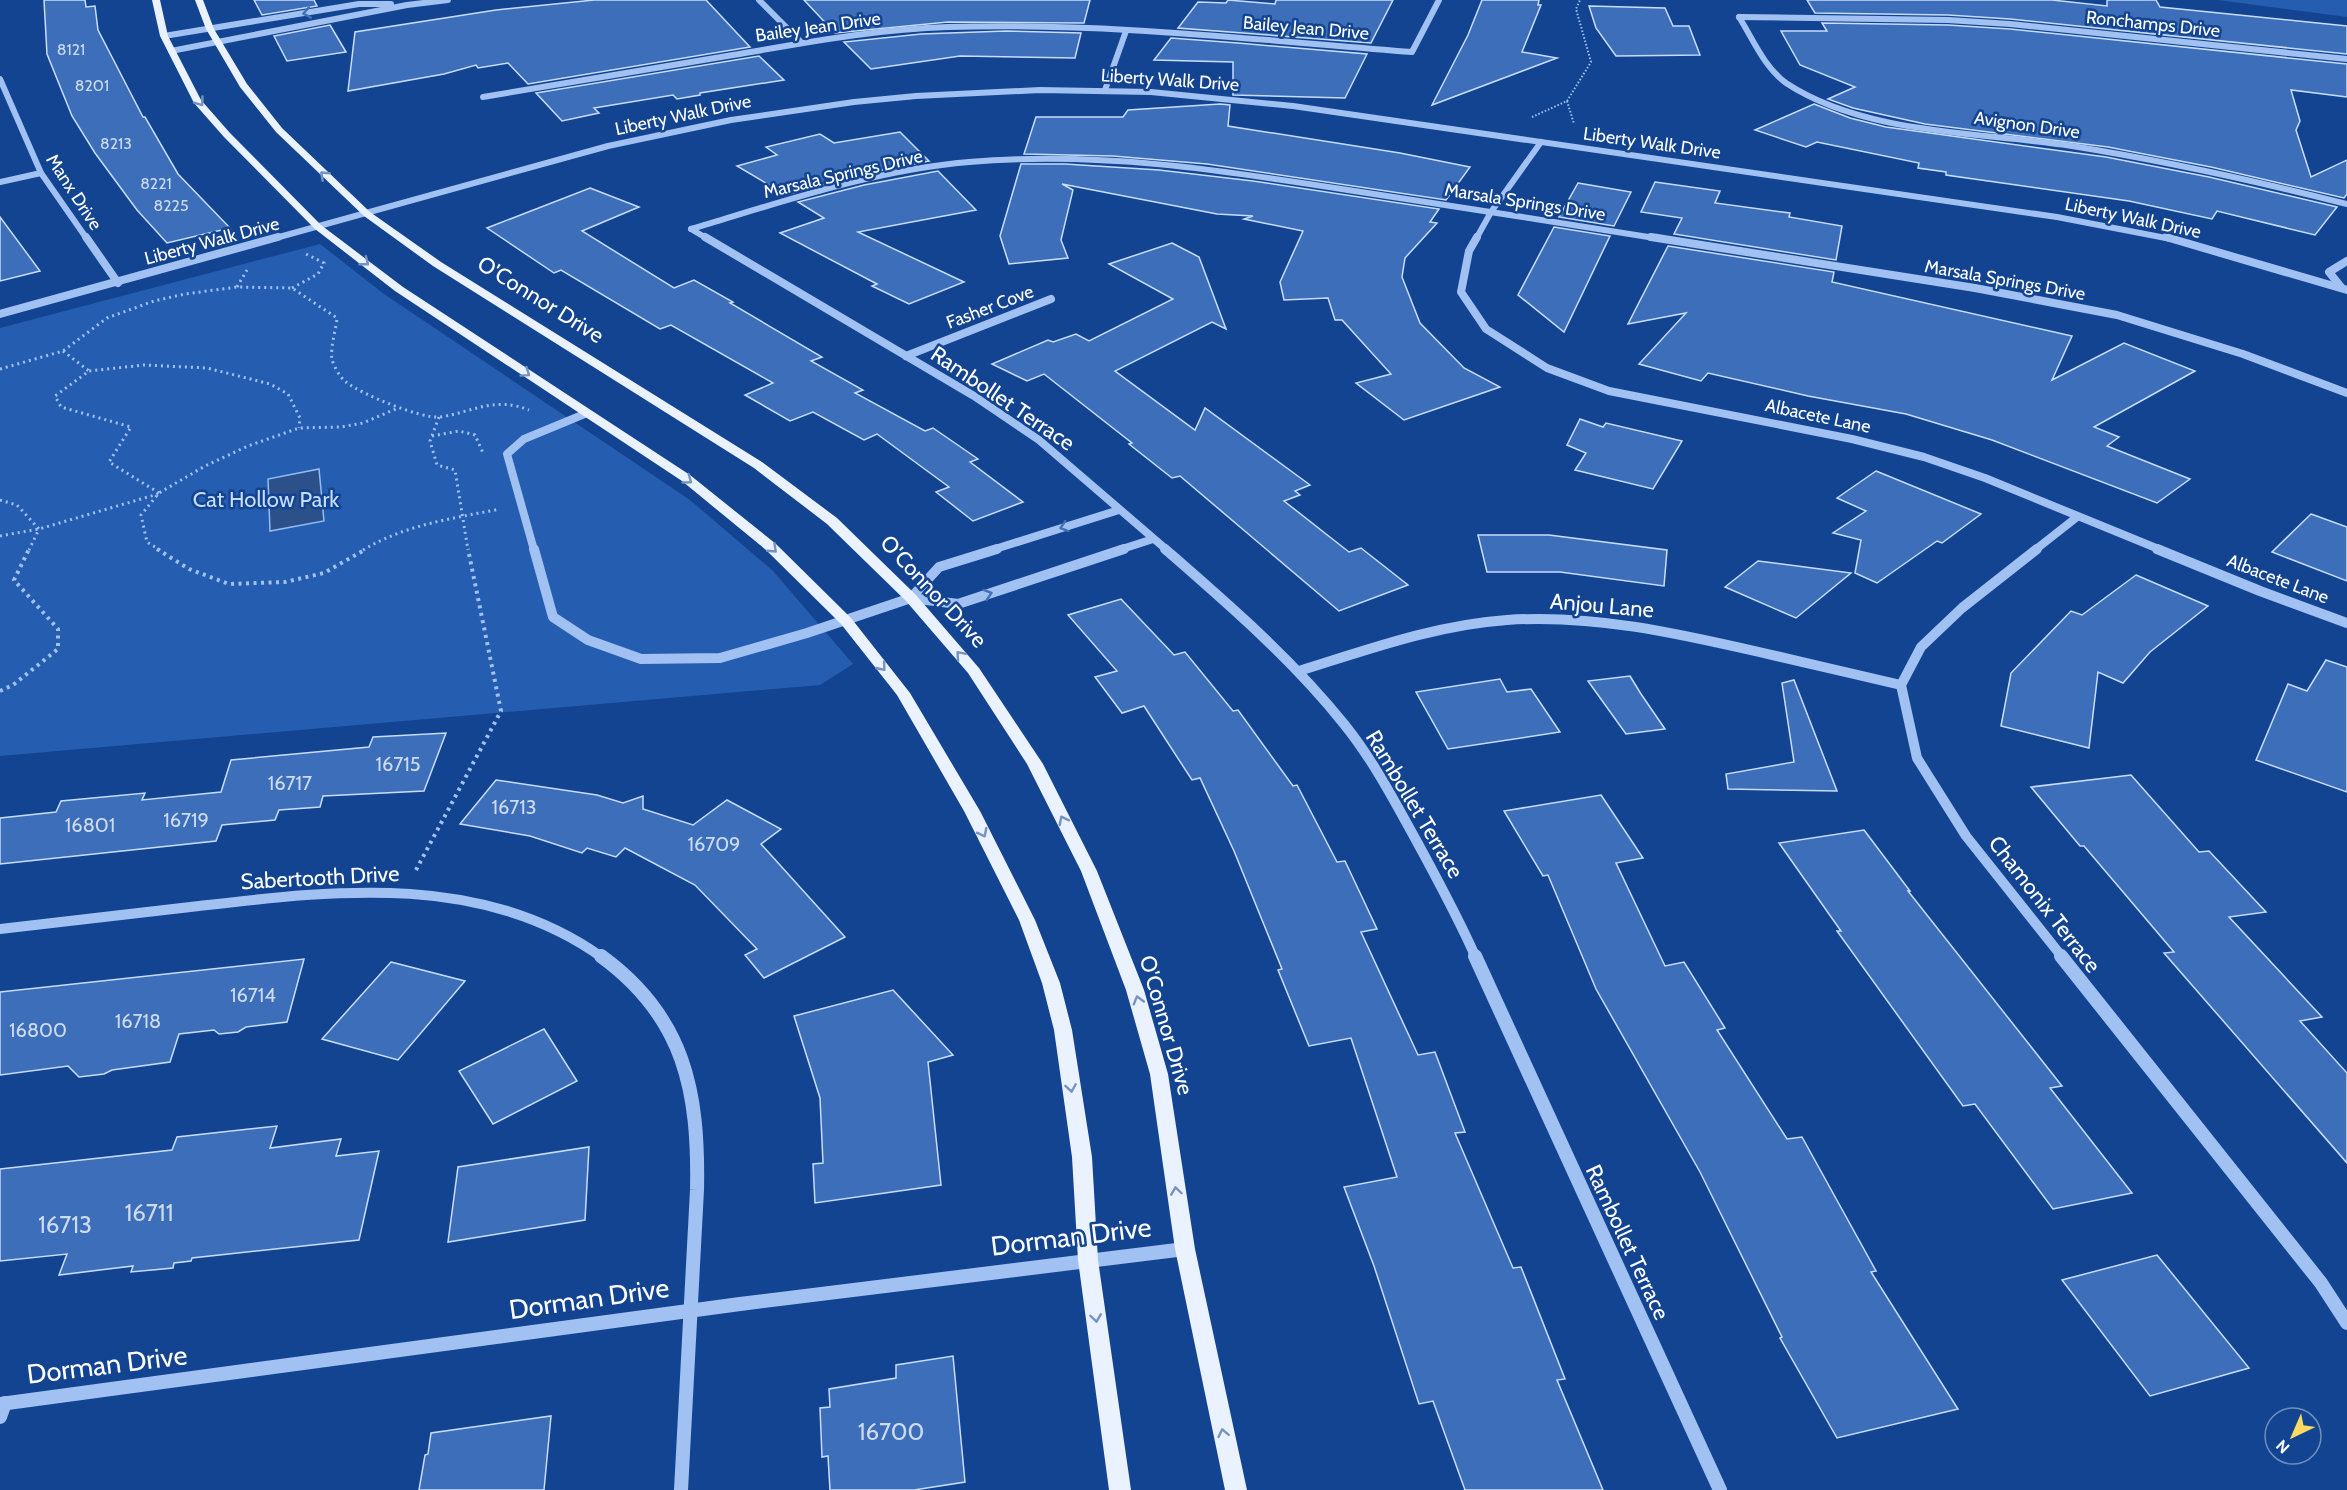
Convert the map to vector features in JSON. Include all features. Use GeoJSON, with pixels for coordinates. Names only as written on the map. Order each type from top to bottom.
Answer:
{"type":"FeatureCollection","features":[{"type":"Feature","properties":{"kind":"main road"},"geometry":{"type":"LineString","coordinates":[[156,0],[164,36],[197,100],[227,135],[318,227],[399,289],[686,478],[729,510],[771,547],[846,621],[903,693],[972,811],[1027,920],[1051,983],[1062,1030],[1082,1157],[1088,1260],[1120,1490]]}},
{"type":"Feature","properties":{"kind":"main road","name":"O'Connor Drive"},"geometry":{"type":"LineString","coordinates":[[200,0],[210,29],[243,85],[279,130],[368,214],[437,264],[758,465],[832,521],[911,598],[974,671],[1035,764],[1089,871],[1135,990],[1159,1074],[1185,1249],[1236,1490]]}},
{"type":"Feature","properties":{"kind":"street"},"geometry":{"type":"LineString","coordinates":[[164,36],[358,2],[407,4],[448,0]]}},
{"type":"Feature","properties":{"kind":"street"},"geometry":{"type":"LineString","coordinates":[[759,0],[802,43]]}},
{"type":"Feature","properties":{"kind":"street","name":"Bailey Jean Drive"},"geometry":{"type":"LineString","coordinates":[[483,97],[802,43],[856,35],[946,27],[1126,31],[1412,52],[1439,0]]}},
{"type":"Feature","properties":{"kind":"street"},"geometry":{"type":"LineString","coordinates":[[171,51],[352,18],[407,4]]}},
{"type":"Feature","properties":{"kind":"street","name":"Ronchamps Drive"},"geometry":{"type":"LineString","coordinates":[[1739,17],[1969,21],[2347,59]]}},
{"type":"Feature","properties":{"kind":"street","name":"Avignon Drive"},"geometry":{"type":"LineString","coordinates":[[1739,17],[1776,75],[1802,91],[1838,106],[1913,125],[2102,151],[2192,168],[2274,185],[2347,204]]}},
{"type":"Feature","properties":{"kind":"street"},"geometry":{"type":"LineString","coordinates":[[1105,90],[1126,31]]}},
{"type":"Feature","properties":{"kind":"street","name":"Manx Drive"},"geometry":{"type":"LineString","coordinates":[[0,80],[0,86],[41,173],[118,283]]}},
{"type":"Feature","properties":{"kind":"street","name":"Liberty Walk Drive"},"geometry":{"type":"LineString","coordinates":[[0,314],[608,146],[687,127],[770,112],[869,99],[1022,89],[1180,94],[1269,104],[2058,217],[2162,236],[2345,288]]}},
{"type":"Feature","properties":{"kind":"street","name":"Albacete Lane"},"geometry":{"type":"LineString","coordinates":[[1541,142],[1491,212],[1468,251],[1461,292],[1486,329],[1547,368],[1610,391],[1852,439],[1924,457],[1985,478],[2260,591],[2347,622]]}},
{"type":"Feature","properties":{"kind":"street","name":"Marsala Springs Drive"},"geometry":{"type":"LineString","coordinates":[[691,229],[820,190],[891,174],[970,162],[1048,158],[1126,159],[1203,166],[1975,288],[2116,315],[2243,354],[2347,393]]}},
{"type":"Feature","properties":{"kind":"street"},"geometry":{"type":"LineString","coordinates":[[0,182],[41,173]]}},
{"type":"Feature","properties":{"kind":"street","name":"Rambollet Terrace"},"geometry":{"type":"LineString","coordinates":[[691,229],[974,396],[1039,440],[1252,624],[1299,671],[1345,725],[1384,781],[1457,916],[1720,1490]]}},
{"type":"Feature","properties":{"kind":"street"},"geometry":{"type":"LineString","coordinates":[[2345,288],[2329,272],[2347,261]]}},
{"type":"Feature","properties":{"kind":"street","name":"Fasher Cove"},"geometry":{"type":"LineString","coordinates":[[906,356],[1051,299]]}},
{"type":"Feature","properties":{"kind":"street"},"geometry":{"type":"LineString","coordinates":[[587,413],[524,439],[507,454],[553,617],[588,640],[641,658],[720,658],[846,621],[911,598],[958,604],[1154,539]]}},
{"type":"Feature","properties":{"kind":"street"},"geometry":{"type":"LineString","coordinates":[[911,598],[939,567],[1119,510]]}},
{"type":"Feature","properties":{"kind":"street"},"geometry":{"type":"LineString","coordinates":[[1901,685],[1921,646],[1962,608],[2077,517]]}},
{"type":"Feature","properties":{"kind":"street","name":"Anjou Lane"},"geometry":{"type":"LineString","coordinates":[[1299,671],[1413,637],[1479,623],[1547,618],[1649,627],[1901,685]]}},
{"type":"Feature","properties":{"kind":"street","name":"Chamonix Terrace"},"geometry":{"type":"LineString","coordinates":[[1901,685],[1917,758],[1966,836],[2321,1283],[2347,1323]]}},
{"type":"Feature","properties":{"kind":"street","name":"Sabertooth Drive"},"geometry":{"type":"LineString","coordinates":[[0,929],[299,895],[370,891],[437,895],[499,906],[554,926],[602,953],[643,989],[659,1009],[684,1062],[692,1092],[699,1155],[681,1490]]}},
{"type":"Feature","properties":{"kind":"street","name":"Dorman Drive"},"geometry":{"type":"LineString","coordinates":[[2,1408],[689,1311],[1185,1249]]}},
{"type":"Feature","properties":{"kind":"path"},"geometry":{"type":"LineString","coordinates":[[1529,118],[1567,101],[1591,62],[1576,9],[1580,0]]}},
{"type":"Feature","properties":{"kind":"path"},"geometry":{"type":"LineString","coordinates":[[1567,101],[1576,127]]}},
{"type":"Feature","properties":{"kind":"path"},"geometry":{"type":"LineString","coordinates":[[0,369],[63,351],[108,318],[154,301],[237,287],[291,288],[318,274],[324,263],[303,253]]}},
{"type":"Feature","properties":{"kind":"path"},"geometry":{"type":"LineString","coordinates":[[237,287],[248,268]]}},
{"type":"Feature","properties":{"kind":"path"},"geometry":{"type":"LineString","coordinates":[[291,288],[337,318],[332,360],[345,382],[398,408],[421,416],[439,417],[478,406],[497,404],[516,405],[537,414]]}},
{"type":"Feature","properties":{"kind":"path"},"geometry":{"type":"LineString","coordinates":[[63,351],[89,371]]}},
{"type":"Feature","properties":{"kind":"path"},"geometry":{"type":"LineString","coordinates":[[159,494],[109,462],[131,427],[61,407],[55,396],[89,371],[144,365],[207,368],[270,384],[288,394],[300,418],[299,428]]}},
{"type":"Feature","properties":{"kind":"path"},"geometry":{"type":"LineString","coordinates":[[0,536],[39,529],[159,494],[224,457],[270,437],[299,428],[342,427],[363,423],[398,408]]}},
{"type":"Feature","properties":{"kind":"path"},"geometry":{"type":"LineString","coordinates":[[403,893],[501,711],[461,517],[455,470],[437,465],[430,441],[439,417]]}},
{"type":"Feature","properties":{"kind":"path"},"geometry":{"type":"LineString","coordinates":[[432,436],[459,431],[475,435],[483,454],[507,454]]}},
{"type":"Feature","properties":{"kind":"path"},"geometry":{"type":"LineString","coordinates":[[159,494],[141,515],[147,542],[189,569],[229,585],[285,582],[324,573],[389,535],[422,525],[521,505]]}},
{"type":"Feature","properties":{"kind":"path"},"geometry":{"type":"LineString","coordinates":[[0,500],[17,505],[39,529]]}},
{"type":"Feature","properties":{"kind":"path"},"geometry":{"type":"LineString","coordinates":[[0,691],[13,685],[58,649],[58,629],[14,580],[39,529]]}},
{"type":"Feature","properties":{"kind":"green space"},"geometry":{"type":"Polygon","coordinates":[[[2218,0],[2347,0],[2347,17],[2218,0]]]}},
{"type":"Feature","properties":{"kind":"green space","name":"Cat Hollow Park"},"geometry":{"type":"Polygon","coordinates":[[[320,244],[384,294],[690,500],[773,571],[853,664],[820,685],[0,756],[0,328],[320,244]]]}},
{"type":"Feature","properties":{"kind":"shaded area"},"geometry":{"type":"Polygon","coordinates":[[[319,469],[324,521],[270,531],[268,479],[319,469]]]}},
{"type":"Feature","properties":{"kind":"building"},"geometry":{"type":"Polygon","coordinates":[[[44,0],[85,0],[86,7],[95,6],[98,30],[143,117],[178,174],[230,228],[167,243],[137,210],[95,153],[72,116],[47,54],[44,0]]]}},
{"type":"Feature","properties":{"kind":"building"},"geometry":{"type":"Polygon","coordinates":[[[254,0],[314,0],[317,6],[262,15],[254,0]]]}},
{"type":"Feature","properties":{"kind":"building"},"geometry":{"type":"Polygon","coordinates":[[[594,0],[706,0],[750,47],[528,84],[508,63],[478,68],[476,65],[444,74],[348,91],[355,32],[496,10],[594,0]]]}},
{"type":"Feature","properties":{"kind":"building"},"geometry":{"type":"Polygon","coordinates":[[[804,0],[1090,0],[1084,23],[948,22],[835,33],[804,0]]]}},
{"type":"Feature","properties":{"kind":"building"},"geometry":{"type":"Polygon","coordinates":[[[1228,0],[1275,4],[1276,0],[1393,0],[1371,43],[1178,28],[1198,2],[1226,3],[1228,0]]]}},
{"type":"Feature","properties":{"kind":"building"},"geometry":{"type":"Polygon","coordinates":[[[1482,0],[1539,0],[1538,5],[1541,5],[1522,52],[1557,58],[1432,105],[1468,35],[1482,0]]]}},
{"type":"Feature","properties":{"kind":"building"},"geometry":{"type":"Polygon","coordinates":[[[1807,0],[2052,0],[2107,6],[2107,0],[2156,0],[2160,7],[2347,26],[2347,54],[2010,19],[1948,15],[1815,13],[1807,0]]]}},
{"type":"Feature","properties":{"kind":"building"},"geometry":{"type":"Polygon","coordinates":[[[1589,6],[1665,8],[1673,26],[1689,26],[1700,55],[1616,56],[1596,28],[1589,6]]]}},
{"type":"Feature","properties":{"kind":"building"},"geometry":{"type":"Polygon","coordinates":[[[1822,23],[1948,25],[2010,29],[2347,64],[2347,97],[2291,90],[2300,121],[2296,130],[2311,177],[2347,160],[2347,194],[2344,198],[2211,167],[2108,147],[1925,124],[1853,108],[1828,99],[1855,87],[1800,65],[1781,31],[1827,31],[1822,23]]]}},
{"type":"Feature","properties":{"kind":"building"},"geometry":{"type":"Polygon","coordinates":[[[330,25],[346,52],[287,61],[274,36],[330,25]]]}},
{"type":"Feature","properties":{"kind":"building"},"geometry":{"type":"Polygon","coordinates":[[[1006,31],[1081,33],[1075,58],[960,56],[871,69],[844,42],[921,34],[1006,31]]]}},
{"type":"Feature","properties":{"kind":"building"},"geometry":{"type":"Polygon","coordinates":[[[1171,38],[1367,54],[1345,98],[1233,95],[1233,62],[1154,60],[1171,38]]]}},
{"type":"Feature","properties":{"kind":"building"},"geometry":{"type":"Polygon","coordinates":[[[759,56],[784,80],[700,93],[700,95],[677,99],[673,95],[594,108],[599,113],[562,121],[536,93],[759,56]]]}},
{"type":"Feature","properties":{"kind":"building"},"geometry":{"type":"Polygon","coordinates":[[[1814,104],[1850,118],[1886,127],[2106,157],[2209,177],[2337,207],[2315,235],[2217,211],[2212,219],[2129,201],[1946,175],[1946,172],[1918,168],[1919,163],[1817,142],[1806,147],[1755,130],[1814,104]]]}},
{"type":"Feature","properties":{"kind":"building"},"geometry":{"type":"Polygon","coordinates":[[[1230,105],[1228,126],[1400,153],[1470,167],[1446,200],[1207,164],[1113,156],[1024,154],[1036,117],[1123,117],[1128,110],[1230,105]]]}},
{"type":"Feature","properties":{"kind":"building"},"geometry":{"type":"Polygon","coordinates":[[[900,132],[929,161],[862,174],[786,195],[737,166],[777,155],[766,147],[820,134],[834,143],[900,132]]]}},
{"type":"Feature","properties":{"kind":"building"},"geometry":{"type":"Polygon","coordinates":[[[1021,164],[1065,164],[1159,170],[1253,181],[1439,209],[1430,222],[1437,223],[1405,258],[1402,277],[1420,323],[1464,368],[1500,387],[1404,420],[1356,383],[1391,374],[1342,320],[1335,320],[1328,298],[1284,300],[1280,282],[1303,231],[1244,219],[1253,216],[1217,214],[1062,184],[1073,190],[1061,240],[1068,258],[1009,264],[1000,236],[1021,164]]]}},
{"type":"Feature","properties":{"kind":"building"},"geometry":{"type":"Polygon","coordinates":[[[938,171],[976,210],[858,232],[964,282],[909,304],[872,286],[877,284],[780,233],[824,218],[798,202],[864,185],[938,171]]]}},
{"type":"Feature","properties":{"kind":"building"},"geometry":{"type":"Polygon","coordinates":[[[1655,182],[1720,191],[1715,203],[1790,213],[1789,217],[1842,226],[1836,260],[1674,234],[1682,218],[1641,212],[1655,182]]]}},
{"type":"Feature","properties":{"kind":"building"},"geometry":{"type":"Polygon","coordinates":[[[1578,183],[1631,192],[1614,226],[1559,217],[1578,183]]]}},
{"type":"Feature","properties":{"kind":"building"},"geometry":{"type":"Polygon","coordinates":[[[590,188],[639,207],[582,231],[674,288],[694,280],[733,302],[730,303],[822,357],[811,361],[863,390],[855,393],[925,431],[933,428],[978,459],[970,462],[1023,502],[973,521],[936,492],[949,487],[877,434],[864,440],[813,412],[790,421],[745,395],[773,383],[671,325],[660,329],[561,270],[554,273],[487,228],[590,188]]]}},
{"type":"Feature","properties":{"kind":"building"},"geometry":{"type":"Polygon","coordinates":[[[0,217],[40,271],[0,281],[0,217]]]}},
{"type":"Feature","properties":{"kind":"building"},"geometry":{"type":"Polygon","coordinates":[[[1554,227],[1610,236],[1564,332],[1518,295],[1554,227]]]}},
{"type":"Feature","properties":{"kind":"building"},"geometry":{"type":"Polygon","coordinates":[[[1172,243],[1199,257],[1226,329],[1212,322],[1115,371],[1195,430],[1205,408],[1310,485],[1295,491],[1300,495],[1284,501],[1349,552],[1361,548],[1408,585],[1339,611],[1180,476],[1172,478],[1129,444],[1132,443],[1044,374],[1027,381],[992,364],[1048,340],[1053,342],[1076,334],[1089,341],[1173,299],[1109,264],[1172,243]]]}},
{"type":"Feature","properties":{"kind":"building"},"geometry":{"type":"Polygon","coordinates":[[[1668,246],[1834,272],[1832,282],[2072,336],[2052,380],[2124,343],[2195,371],[2094,427],[2119,437],[2107,446],[2190,479],[2157,503],[1992,440],[1906,414],[1808,396],[1708,373],[1701,381],[1639,364],[1686,313],[1628,324],[1668,246]]]}},
{"type":"Feature","properties":{"kind":"building"},"geometry":{"type":"Polygon","coordinates":[[[1580,419],[1603,427],[1606,423],[1682,441],[1653,489],[1575,470],[1586,453],[1567,445],[1580,419]]]}},
{"type":"Feature","properties":{"kind":"building"},"geometry":{"type":"Polygon","coordinates":[[[1876,471],[1981,514],[1942,543],[1937,541],[1877,583],[1855,573],[1861,540],[1833,533],[1866,511],[1837,498],[1876,471]]]}},
{"type":"Feature","properties":{"kind":"building"},"geometry":{"type":"Polygon","coordinates":[[[2311,514],[2347,527],[2347,581],[2272,552],[2311,514]]]}},
{"type":"Feature","properties":{"kind":"building"},"geometry":{"type":"Polygon","coordinates":[[[1478,535],[1549,535],[1667,550],[1664,586],[1560,572],[1487,572],[1478,535]]]}},
{"type":"Feature","properties":{"kind":"building"},"geometry":{"type":"Polygon","coordinates":[[[1758,561],[1851,573],[1796,618],[1725,587],[1758,561]]]}},
{"type":"Feature","properties":{"kind":"building"},"geometry":{"type":"Polygon","coordinates":[[[2136,575],[2208,606],[2150,652],[2123,683],[2098,672],[2089,748],[2001,726],[2011,673],[2071,611],[2082,615],[2136,575]]]}},
{"type":"Feature","properties":{"kind":"building"},"geometry":{"type":"Polygon","coordinates":[[[1121,599],[1174,655],[1185,652],[1233,711],[1238,710],[1293,786],[1297,785],[1337,862],[1345,861],[1377,929],[1361,932],[1418,1055],[1435,1052],[1465,1132],[1455,1133],[1513,1268],[1521,1267],[1565,1379],[1557,1380],[1603,1490],[1465,1490],[1433,1401],[1419,1404],[1374,1266],[1344,1187],[1397,1177],[1351,1038],[1309,1046],[1278,970],[1282,969],[1234,851],[1200,778],[1192,780],[1144,706],[1122,713],[1095,677],[1117,671],[1068,615],[1121,599]]]}},
{"type":"Feature","properties":{"kind":"building"},"geometry":{"type":"Polygon","coordinates":[[[2326,660],[2347,667],[2347,792],[2256,760],[2288,684],[2307,691],[2326,660]]]}},
{"type":"Feature","properties":{"kind":"building"},"geometry":{"type":"Polygon","coordinates":[[[1630,676],[1665,729],[1626,734],[1588,681],[1630,676]]]}},
{"type":"Feature","properties":{"kind":"building"},"geometry":{"type":"Polygon","coordinates":[[[1500,679],[1507,692],[1531,689],[1560,732],[1448,749],[1416,692],[1500,679]]]}},
{"type":"Feature","properties":{"kind":"building"},"geometry":{"type":"Polygon","coordinates":[[[1794,680],[1837,791],[1728,789],[1726,774],[1794,762],[1782,683],[1794,680]]]}},
{"type":"Feature","properties":{"kind":"building"},"geometry":{"type":"Polygon","coordinates":[[[446,733],[424,791],[323,796],[320,807],[279,810],[275,820],[222,825],[216,841],[0,864],[0,818],[56,812],[61,801],[145,793],[142,800],[221,792],[231,760],[369,747],[373,737],[446,733]]]}},
{"type":"Feature","properties":{"kind":"building"},"geometry":{"type":"Polygon","coordinates":[[[2131,775],[2199,852],[2209,851],[2266,912],[2229,917],[2322,1017],[2300,1021],[2347,1073],[2347,1163],[2164,953],[2174,952],[2031,787],[2131,775]]]}},
{"type":"Feature","properties":{"kind":"building"},"geometry":{"type":"Polygon","coordinates":[[[496,780],[597,795],[623,803],[643,796],[643,809],[693,825],[727,800],[781,829],[761,844],[845,937],[764,978],[745,955],[757,949],[695,885],[625,848],[616,857],[587,848],[582,853],[530,836],[460,824],[496,780]]]}},
{"type":"Feature","properties":{"kind":"building"},"geometry":{"type":"Polygon","coordinates":[[[1601,795],[1643,858],[1616,863],[1665,966],[1684,962],[1725,1028],[1717,1030],[1787,1139],[1802,1137],[1876,1271],[1871,1272],[1958,1409],[1837,1438],[1780,1338],[1782,1337],[1700,1172],[1596,989],[1548,875],[1543,876],[1504,811],[1601,795]]]}},
{"type":"Feature","properties":{"kind":"building"},"geometry":{"type":"Polygon","coordinates":[[[1864,830],[1910,891],[1908,891],[2062,1086],[2050,1088],[2132,1193],[2053,1209],[1975,1104],[1963,1106],[1837,931],[1841,931],[1779,843],[1864,830]]]}},
{"type":"Feature","properties":{"kind":"building"},"geometry":{"type":"Polygon","coordinates":[[[304,959],[287,1022],[246,1027],[238,1032],[219,1034],[214,1030],[179,1034],[170,1062],[79,1077],[68,1066],[0,1075],[0,992],[304,959]]]}},
{"type":"Feature","properties":{"kind":"building"},"geometry":{"type":"Polygon","coordinates":[[[391,962],[465,981],[398,1060],[322,1039],[391,962]]]}},
{"type":"Feature","properties":{"kind":"building"},"geometry":{"type":"Polygon","coordinates":[[[893,990],[953,1055],[928,1062],[941,1185],[815,1203],[813,1164],[823,1163],[820,1098],[794,1016],[893,990]]]}},
{"type":"Feature","properties":{"kind":"building"},"geometry":{"type":"Polygon","coordinates":[[[544,1029],[577,1081],[493,1124],[459,1071],[544,1029]]]}},
{"type":"Feature","properties":{"kind":"building"},"geometry":{"type":"Polygon","coordinates":[[[277,1126],[270,1148],[341,1139],[336,1156],[379,1151],[359,1240],[192,1258],[191,1261],[174,1263],[173,1268],[131,1272],[133,1266],[59,1275],[67,1254],[0,1261],[0,1169],[172,1150],[177,1137],[277,1126]]]}},
{"type":"Feature","properties":{"kind":"building"},"geometry":{"type":"Polygon","coordinates":[[[589,1147],[585,1220],[448,1242],[458,1167],[589,1147]]]}},
{"type":"Feature","properties":{"kind":"building"},"geometry":{"type":"Polygon","coordinates":[[[2157,1255],[2249,1368],[2150,1396],[2062,1280],[2157,1255]]]}},
{"type":"Feature","properties":{"kind":"building"},"geometry":{"type":"Polygon","coordinates":[[[953,1356],[965,1482],[914,1490],[830,1490],[828,1456],[822,1457],[820,1408],[830,1407],[829,1389],[896,1378],[896,1365],[953,1356]]]}},
{"type":"Feature","properties":{"kind":"building"},"geometry":{"type":"Polygon","coordinates":[[[551,1416],[544,1490],[419,1490],[431,1433],[551,1416]]]}}]}
